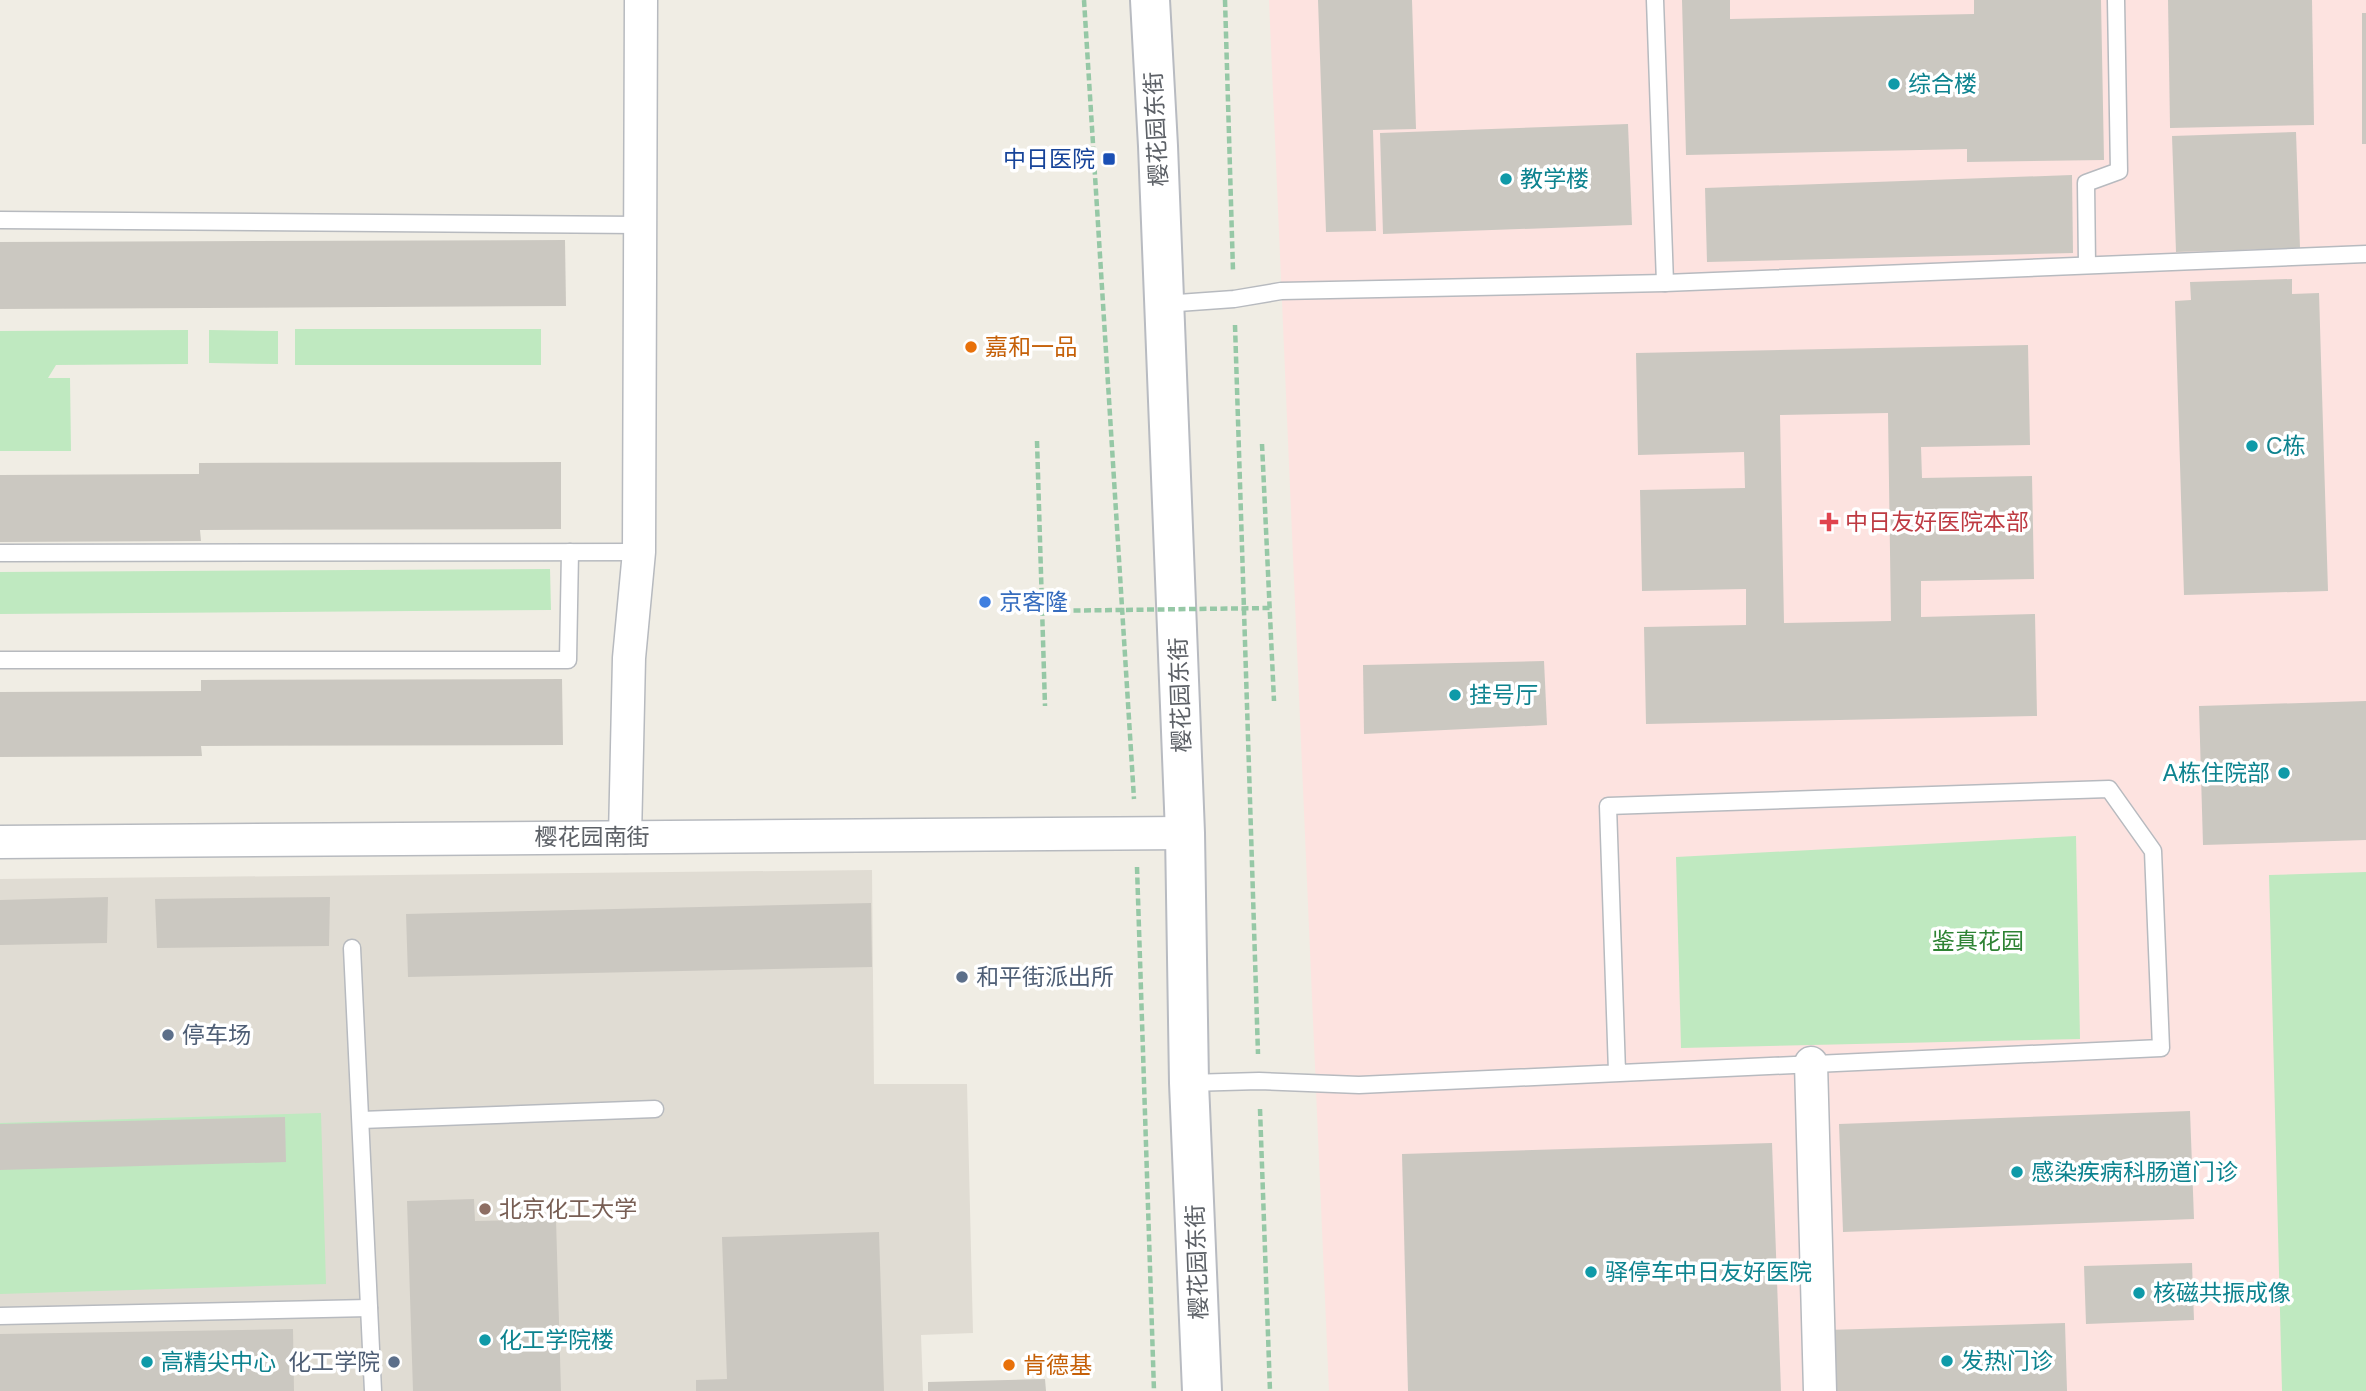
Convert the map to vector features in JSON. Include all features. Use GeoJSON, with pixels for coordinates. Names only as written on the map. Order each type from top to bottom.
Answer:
{"type":"FeatureCollection","features":[{"type":"Feature","properties":{"kind":"street"},"geometry":{"type":"LineString","coordinates":[[625,837],[629,658],[639,552],[641,0]]}},
{"type":"Feature","properties":{"kind":"street","name":"樱花园东街"},"geometry":{"type":"LineString","coordinates":[[1150,0],[1185,833],[1189,1083],[1202,1391]]}},
{"type":"Feature","properties":{"kind":"street","name":"樱花园南街"},"geometry":{"type":"LineString","coordinates":[[0,842],[1185,833]]}},
{"type":"Feature","properties":{"kind":"street"},"geometry":{"type":"LineString","coordinates":[[1811,1063],[1820,1391]]}},
{"type":"Feature","properties":{"kind":"lane"},"geometry":{"type":"LineString","coordinates":[[1655,0],[1665,283]]}},
{"type":"Feature","properties":{"kind":"lane"},"geometry":{"type":"LineString","coordinates":[[2087,264],[2086,183],[2119,172],[2116,0]]}},
{"type":"Feature","properties":{"kind":"lane"},"geometry":{"type":"LineString","coordinates":[[0,220],[640,225]]}},
{"type":"Feature","properties":{"kind":"lane"},"geometry":{"type":"LineString","coordinates":[[1164,304],[1234,299],[1281,291],[1665,283],[2366,254]]}},
{"type":"Feature","properties":{"kind":"lane"},"geometry":{"type":"LineString","coordinates":[[0,660],[568,660],[570,552]]}},
{"type":"Feature","properties":{"kind":"lane"},"geometry":{"type":"LineString","coordinates":[[0,553],[639,552]]}},
{"type":"Feature","properties":{"kind":"lane"},"geometry":{"type":"LineString","coordinates":[[1189,1083],[1259,1081],[1359,1085],[2161,1048],[2153,851],[2109,789],[1608,806],[1617,1072]]}},
{"type":"Feature","properties":{"kind":"lane"},"geometry":{"type":"LineString","coordinates":[[352,948],[373,1391]]}},
{"type":"Feature","properties":{"kind":"lane"},"geometry":{"type":"LineString","coordinates":[[361,1120],[655,1109]]}},
{"type":"Feature","properties":{"kind":"lane"},"geometry":{"type":"LineString","coordinates":[[0,1316],[369,1308]]}},
{"type":"Feature","properties":{"kind":"path"},"geometry":{"type":"LineString","coordinates":[[1084,0],[1136,833],[1154,1391]]}},
{"type":"Feature","properties":{"kind":"path"},"geometry":{"type":"LineString","coordinates":[[1225,0],[1270,1391]]}},
{"type":"Feature","properties":{"kind":"path"},"geometry":{"type":"LineString","coordinates":[[1037,441],[1045,706]]}},
{"type":"Feature","properties":{"kind":"path"},"geometry":{"type":"LineString","coordinates":[[1262,444],[1274,701]]}},
{"type":"Feature","properties":{"kind":"path"},"geometry":{"type":"LineString","coordinates":[[1042,611],[1270,608]]}},
{"type":"Feature","properties":{"kind":"shaded area","name":"中日友好医院本部"},"geometry":{"type":"Polygon","coordinates":[[[1269,0],[2366,0],[2366,1391],[1329,1391],[1269,0]]]}},
{"type":"Feature","properties":{"kind":"shaded area","name":"北京化工大学"},"geometry":{"type":"Polygon","coordinates":[[[872,870],[874,1084],[967,1084],[973,1333],[921,1335],[923,1391],[0,1391],[0,879],[872,870]]]}},
{"type":"Feature","properties":{"kind":"green space"},"geometry":{"type":"Polygon","coordinates":[[[295,329],[541,329],[541,365],[295,365],[295,329]]]}},
{"type":"Feature","properties":{"kind":"green space"},"geometry":{"type":"Polygon","coordinates":[[[188,330],[188,364],[56,365],[48,378],[70,378],[71,451],[0,451],[0,331],[188,330]]]}},
{"type":"Feature","properties":{"kind":"green space"},"geometry":{"type":"Polygon","coordinates":[[[209,330],[278,331],[278,364],[209,363],[209,330]]]}},
{"type":"Feature","properties":{"kind":"green space"},"geometry":{"type":"Polygon","coordinates":[[[550,569],[551,610],[0,614],[0,572],[550,569]]]}},
{"type":"Feature","properties":{"kind":"green space","name":"鉴真花园"},"geometry":{"type":"Polygon","coordinates":[[[2076,836],[2080,1039],[1681,1048],[1676,857],[2076,836]]]}},
{"type":"Feature","properties":{"kind":"green space"},"geometry":{"type":"Polygon","coordinates":[[[2366,872],[2366,1391],[2282,1391],[2269,875],[2366,872]]]}},
{"type":"Feature","properties":{"kind":"green space"},"geometry":{"type":"Polygon","coordinates":[[[321,1113],[326,1284],[0,1294],[0,1123],[321,1113]]]}},
{"type":"Feature","properties":{"kind":"building"},"geometry":{"type":"Polygon","coordinates":[[[1318,0],[1412,0],[1416,129],[1373,130],[1376,231],[1326,232],[1318,0]]]}},
{"type":"Feature","properties":{"kind":"building","name":"综合楼"},"geometry":{"type":"Polygon","coordinates":[[[1682,0],[1730,0],[1730,19],[1974,14],[1974,0],[2101,0],[2104,160],[1967,162],[1967,149],[1686,155],[1682,0]]]}},
{"type":"Feature","properties":{"kind":"building"},"geometry":{"type":"Polygon","coordinates":[[[2168,0],[2312,0],[2314,125],[2170,128],[2168,0]]]}},
{"type":"Feature","properties":{"kind":"building"},"geometry":{"type":"Polygon","coordinates":[[[2362,13],[2366,13],[2366,144],[2362,144],[2362,13]]]}},
{"type":"Feature","properties":{"kind":"building","name":"教学楼"},"geometry":{"type":"Polygon","coordinates":[[[1628,124],[1632,225],[1383,234],[1380,133],[1628,124]]]}},
{"type":"Feature","properties":{"kind":"building"},"geometry":{"type":"Polygon","coordinates":[[[2296,132],[2300,248],[2176,252],[2172,136],[2296,132]]]}},
{"type":"Feature","properties":{"kind":"building"},"geometry":{"type":"Polygon","coordinates":[[[2072,175],[2073,253],[1707,262],[1705,188],[2072,175]]]}},
{"type":"Feature","properties":{"kind":"building"},"geometry":{"type":"Polygon","coordinates":[[[565,240],[566,306],[0,309],[0,242],[565,240]]]}},
{"type":"Feature","properties":{"kind":"building","name":"C栋"},"geometry":{"type":"Polygon","coordinates":[[[2292,279],[2292,294],[2319,293],[2328,591],[2184,595],[2175,301],[2191,300],[2190,282],[2292,279]]]}},
{"type":"Feature","properties":{"kind":"building"},"geometry":{"type":"Polygon","coordinates":[[[2028,345],[2030,445],[1921,447],[1922,478],[2032,476],[2034,579],[1921,581],[1921,617],[2035,614],[2037,716],[1646,724],[1644,627],[1746,625],[1746,589],[1642,591],[1640,490],[1745,488],[1744,452],[1638,455],[1636,353],[2028,345]],[[1888,413],[1780,415],[1784,623],[1891,621],[1888,413]]]}},
{"type":"Feature","properties":{"kind":"building"},"geometry":{"type":"Polygon","coordinates":[[[561,462],[561,529],[200,530],[201,541],[0,542],[0,475],[199,474],[199,463],[561,462]]]}},
{"type":"Feature","properties":{"kind":"building","name":"挂号厅"},"geometry":{"type":"Polygon","coordinates":[[[1544,661],[1547,725],[1364,734],[1363,665],[1544,661]]]}},
{"type":"Feature","properties":{"kind":"building"},"geometry":{"type":"Polygon","coordinates":[[[562,679],[563,745],[201,746],[202,756],[0,757],[0,692],[201,691],[201,680],[562,679]]]}},
{"type":"Feature","properties":{"kind":"building","name":"A栋住院部"},"geometry":{"type":"Polygon","coordinates":[[[2366,701],[2366,840],[2203,845],[2199,706],[2366,701]]]}},
{"type":"Feature","properties":{"kind":"building"},"geometry":{"type":"Polygon","coordinates":[[[108,897],[107,943],[0,945],[0,900],[108,897]]]}},
{"type":"Feature","properties":{"kind":"building"},"geometry":{"type":"Polygon","coordinates":[[[330,897],[329,946],[157,948],[155,899],[330,897]]]}},
{"type":"Feature","properties":{"kind":"building"},"geometry":{"type":"Polygon","coordinates":[[[871,903],[872,967],[408,977],[406,914],[871,903]]]}},
{"type":"Feature","properties":{"kind":"building","name":"感染疾病科肠道门诊"},"geometry":{"type":"Polygon","coordinates":[[[2190,1111],[2194,1219],[1843,1232],[1839,1124],[2190,1111]]]}},
{"type":"Feature","properties":{"kind":"building"},"geometry":{"type":"Polygon","coordinates":[[[285,1117],[286,1162],[0,1170],[0,1124],[285,1117]]]}},
{"type":"Feature","properties":{"kind":"building","name":"驿停车中日友好医院"},"geometry":{"type":"Polygon","coordinates":[[[1772,1143],[1781,1391],[1408,1391],[1402,1154],[1772,1143]]]}},
{"type":"Feature","properties":{"kind":"building","name":"化工学院楼"},"geometry":{"type":"Polygon","coordinates":[[[474,1199],[475,1221],[556,1219],[561,1391],[413,1391],[407,1201],[474,1199]]]}},
{"type":"Feature","properties":{"kind":"building"},"geometry":{"type":"Polygon","coordinates":[[[879,1232],[884,1391],[696,1391],[696,1380],[727,1379],[722,1237],[879,1232]]]}},
{"type":"Feature","properties":{"kind":"building","name":"核磁共振成像"},"geometry":{"type":"Polygon","coordinates":[[[2192,1263],[2194,1320],[2086,1324],[2084,1266],[2192,1263]]]}},
{"type":"Feature","properties":{"kind":"building","name":"发热门诊"},"geometry":{"type":"Polygon","coordinates":[[[2065,1323],[2067,1391],[1828,1391],[1826,1330],[2065,1323]]]}},
{"type":"Feature","properties":{"kind":"building","name":"高精尖中心"},"geometry":{"type":"Polygon","coordinates":[[[293,1329],[294,1391],[0,1391],[0,1334],[293,1329]]]}},
{"type":"Feature","properties":{"kind":"building"},"geometry":{"type":"Polygon","coordinates":[[[1045,1379],[1046,1391],[928,1391],[928,1382],[1045,1379]]]}},
{"type":"Feature","properties":{"kind":"place","name":"综合楼"},"geometry":{"type":"Point","coordinates":[1894,84]}},
{"type":"Feature","properties":{"kind":"place","name":"中日医院"},"geometry":{"type":"Point","coordinates":[1109,159]}},
{"type":"Feature","properties":{"kind":"place","name":"教学楼"},"geometry":{"type":"Point","coordinates":[1506,179]}},
{"type":"Feature","properties":{"kind":"place","name":"嘉和一品"},"geometry":{"type":"Point","coordinates":[971,347]}},
{"type":"Feature","properties":{"kind":"place","name":"C栋"},"geometry":{"type":"Point","coordinates":[2252,446]}},
{"type":"Feature","properties":{"kind":"place","name":"中日友好医院本部"},"geometry":{"type":"Point","coordinates":[1829,522]}},
{"type":"Feature","properties":{"kind":"place","name":"京客隆"},"geometry":{"type":"Point","coordinates":[985,602]}},
{"type":"Feature","properties":{"kind":"place","name":"挂号厅"},"geometry":{"type":"Point","coordinates":[1455,695]}},
{"type":"Feature","properties":{"kind":"place","name":"A栋住院部"},"geometry":{"type":"Point","coordinates":[2284,773]}},
{"type":"Feature","properties":{"kind":"place","name":"和平街派出所"},"geometry":{"type":"Point","coordinates":[962,977]}},
{"type":"Feature","properties":{"kind":"place","name":"停车场"},"geometry":{"type":"Point","coordinates":[168,1035]}},
{"type":"Feature","properties":{"kind":"place","name":"感染疾病科肠道门诊"},"geometry":{"type":"Point","coordinates":[2017,1172]}},
{"type":"Feature","properties":{"kind":"place","name":"北京化工大学"},"geometry":{"type":"Point","coordinates":[485,1209]}},
{"type":"Feature","properties":{"kind":"place","name":"驿停车中日友好医院"},"geometry":{"type":"Point","coordinates":[1591,1272]}},
{"type":"Feature","properties":{"kind":"place","name":"核磁共振成像"},"geometry":{"type":"Point","coordinates":[2139,1293]}},
{"type":"Feature","properties":{"kind":"place","name":"化工学院楼"},"geometry":{"type":"Point","coordinates":[485,1340]}},
{"type":"Feature","properties":{"kind":"place","name":"发热门诊"},"geometry":{"type":"Point","coordinates":[1947,1361]}},
{"type":"Feature","properties":{"kind":"place","name":"高精尖中心"},"geometry":{"type":"Point","coordinates":[147,1362]}},
{"type":"Feature","properties":{"kind":"place","name":"化工学院"},"geometry":{"type":"Point","coordinates":[394,1362]}},
{"type":"Feature","properties":{"kind":"place","name":"肯德基"},"geometry":{"type":"Point","coordinates":[1009,1365]}}]}
